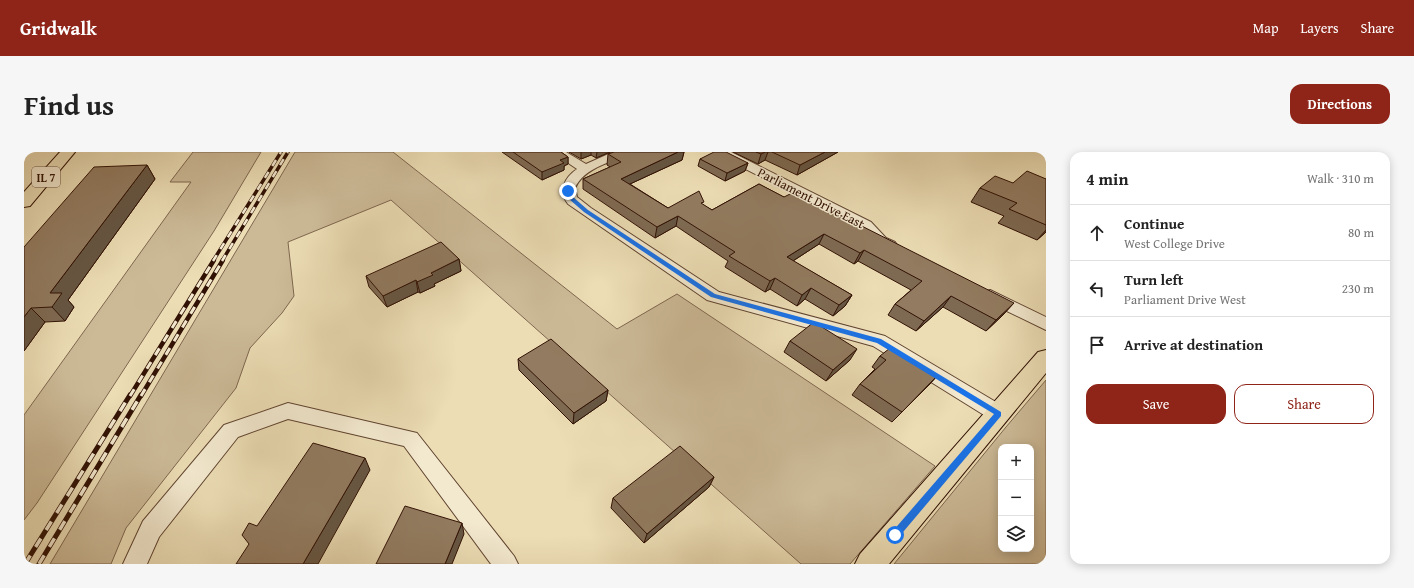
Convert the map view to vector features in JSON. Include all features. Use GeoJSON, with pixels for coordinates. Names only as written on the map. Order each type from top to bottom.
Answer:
{"type":"FeatureCollection","features":[{"type":"Feature","properties":{"kind":"main road","name":"IL 7"},"geometry":{"type":"LineString","coordinates":[[24,202],[68,152]]}},
{"type":"Feature","properties":{"kind":"main road"},"geometry":{"type":"LineString","coordinates":[[870,564],[1046,358]]}},
{"type":"Feature","properties":{"kind":"street"},"geometry":{"type":"LineString","coordinates":[[558,152],[585,169]]}},
{"type":"Feature","properties":{"kind":"street"},"geometry":{"type":"LineString","coordinates":[[624,152],[585,169],[574,176],[568,191],[571,198],[586,211],[713,296],[879,341],[998,414]]}},
{"type":"Feature","properties":{"kind":"street","name":"Parliament Drive East"},"geometry":{"type":"LineString","coordinates":[[722,152],[866,225],[881,241],[901,251]]}},
{"type":"Feature","properties":{"kind":"street"},"geometry":{"type":"LineString","coordinates":[[977,289],[1046,324]]}},
{"type":"Feature","properties":{"kind":"street"},"geometry":{"type":"LineString","coordinates":[[135,564],[151,529],[231,431],[288,411],[410,440],[506,564]]}},
{"type":"Feature","properties":{"kind":"shaded area"},"geometry":{"type":"Polygon","coordinates":[[[193,152],[261,152],[214,231],[37,503],[24,520],[24,415],[191,182],[170,182],[193,152]]]}},
{"type":"Feature","properties":{"kind":"shaded area"},"geometry":{"type":"Polygon","coordinates":[[[295,152],[393,152],[617,329],[677,294],[935,466],[850,564],[801,564],[391,200],[288,242],[294,296],[282,313],[250,348],[236,388],[126,528],[111,564],[50,564],[295,152]]]}},
{"type":"Feature","properties":{"kind":"shaded area"},"geometry":{"type":"Polygon","coordinates":[[[1046,380],[1046,564],[894,564],[1006,427],[1046,380]]]}},
{"type":"Feature","properties":{"kind":"building"},"geometry":{"type":"Polygon","coordinates":[[[513,152],[561,152],[568,157],[560,160],[564,163],[542,172],[513,152]]]}},
{"type":"Feature","properties":{"kind":"building"},"geometry":{"type":"Polygon","coordinates":[[[614,152],[678,152],[621,179],[668,208],[699,191],[704,202],[701,203],[712,210],[759,184],[784,197],[792,193],[833,214],[836,213],[1014,303],[996,320],[951,296],[924,321],[895,304],[922,281],[864,250],[860,253],[824,234],[787,257],[852,295],[839,305],[811,288],[802,295],[775,278],[770,281],[729,256],[735,252],[678,216],[657,227],[583,179],[621,162],[608,154],[614,152]]]}},
{"type":"Feature","properties":{"kind":"building"},"geometry":{"type":"Polygon","coordinates":[[[714,152],[726,152],[748,163],[727,173],[700,159],[714,152]]]}},
{"type":"Feature","properties":{"kind":"building"},"geometry":{"type":"Polygon","coordinates":[[[772,152],[825,152],[800,165],[772,152]]]}},
{"type":"Feature","properties":{"kind":"building"},"geometry":{"type":"Polygon","coordinates":[[[147,165],[50,293],[62,293],[52,307],[31,308],[24,317],[24,247],[94,167],[147,165]]]}},
{"type":"Feature","properties":{"kind":"building"},"geometry":{"type":"Polygon","coordinates":[[[1027,171],[1046,179],[1046,225],[1009,209],[1017,203],[980,188],[995,176],[1013,183],[1027,171]]]}},
{"type":"Feature","properties":{"kind":"building"},"geometry":{"type":"Polygon","coordinates":[[[441,242],[459,259],[431,273],[433,275],[417,282],[416,280],[383,296],[366,276],[441,242]]]}},
{"type":"Feature","properties":{"kind":"building"},"geometry":{"type":"Polygon","coordinates":[[[814,322],[857,349],[833,370],[790,341],[814,322]]]}},
{"type":"Feature","properties":{"kind":"building"},"geometry":{"type":"Polygon","coordinates":[[[551,339],[608,390],[574,413],[518,359],[551,339]]]}},
{"type":"Feature","properties":{"kind":"building"},"geometry":{"type":"Polygon","coordinates":[[[890,348],[937,376],[902,412],[860,384],[886,360],[880,356],[890,348]]]}},
{"type":"Feature","properties":{"kind":"building"},"geometry":{"type":"Polygon","coordinates":[[[313,443],[365,458],[303,564],[236,564],[249,544],[242,535],[249,523],[257,526],[313,443]]]}},
{"type":"Feature","properties":{"kind":"building"},"geometry":{"type":"Polygon","coordinates":[[[680,446],[714,477],[647,534],[613,498],[680,446]]]}},
{"type":"Feature","properties":{"kind":"building"},"geometry":{"type":"Polygon","coordinates":[[[405,506],[462,523],[445,564],[376,564],[405,506]]]}},
{"type":"Feature","properties":{"kind":"railway"},"geometry":{"type":"LineString","coordinates":[[213,261],[281,152]]}},
{"type":"Feature","properties":{"kind":"railway"},"geometry":{"type":"LineString","coordinates":[[222,261],[288,152]]}},
{"type":"Feature","properties":{"kind":"railway"},"geometry":{"type":"LineString","coordinates":[[130,396],[214,260]]}},
{"type":"Feature","properties":{"kind":"railway"},"geometry":{"type":"LineString","coordinates":[[141,396],[223,260]]}},
{"type":"Feature","properties":{"kind":"railway"},"geometry":{"type":"LineString","coordinates":[[25,564],[130,395]]}},
{"type":"Feature","properties":{"kind":"railway"},"geometry":{"type":"LineString","coordinates":[[39,564],[141,395]]}},
{"type":"Feature","properties":{"kind":"route"},"geometry":{"type":"LineString","coordinates":[[568,191],[571,198],[586,211],[713,296],[879,341],[998,414],[895,535]]}}]}
